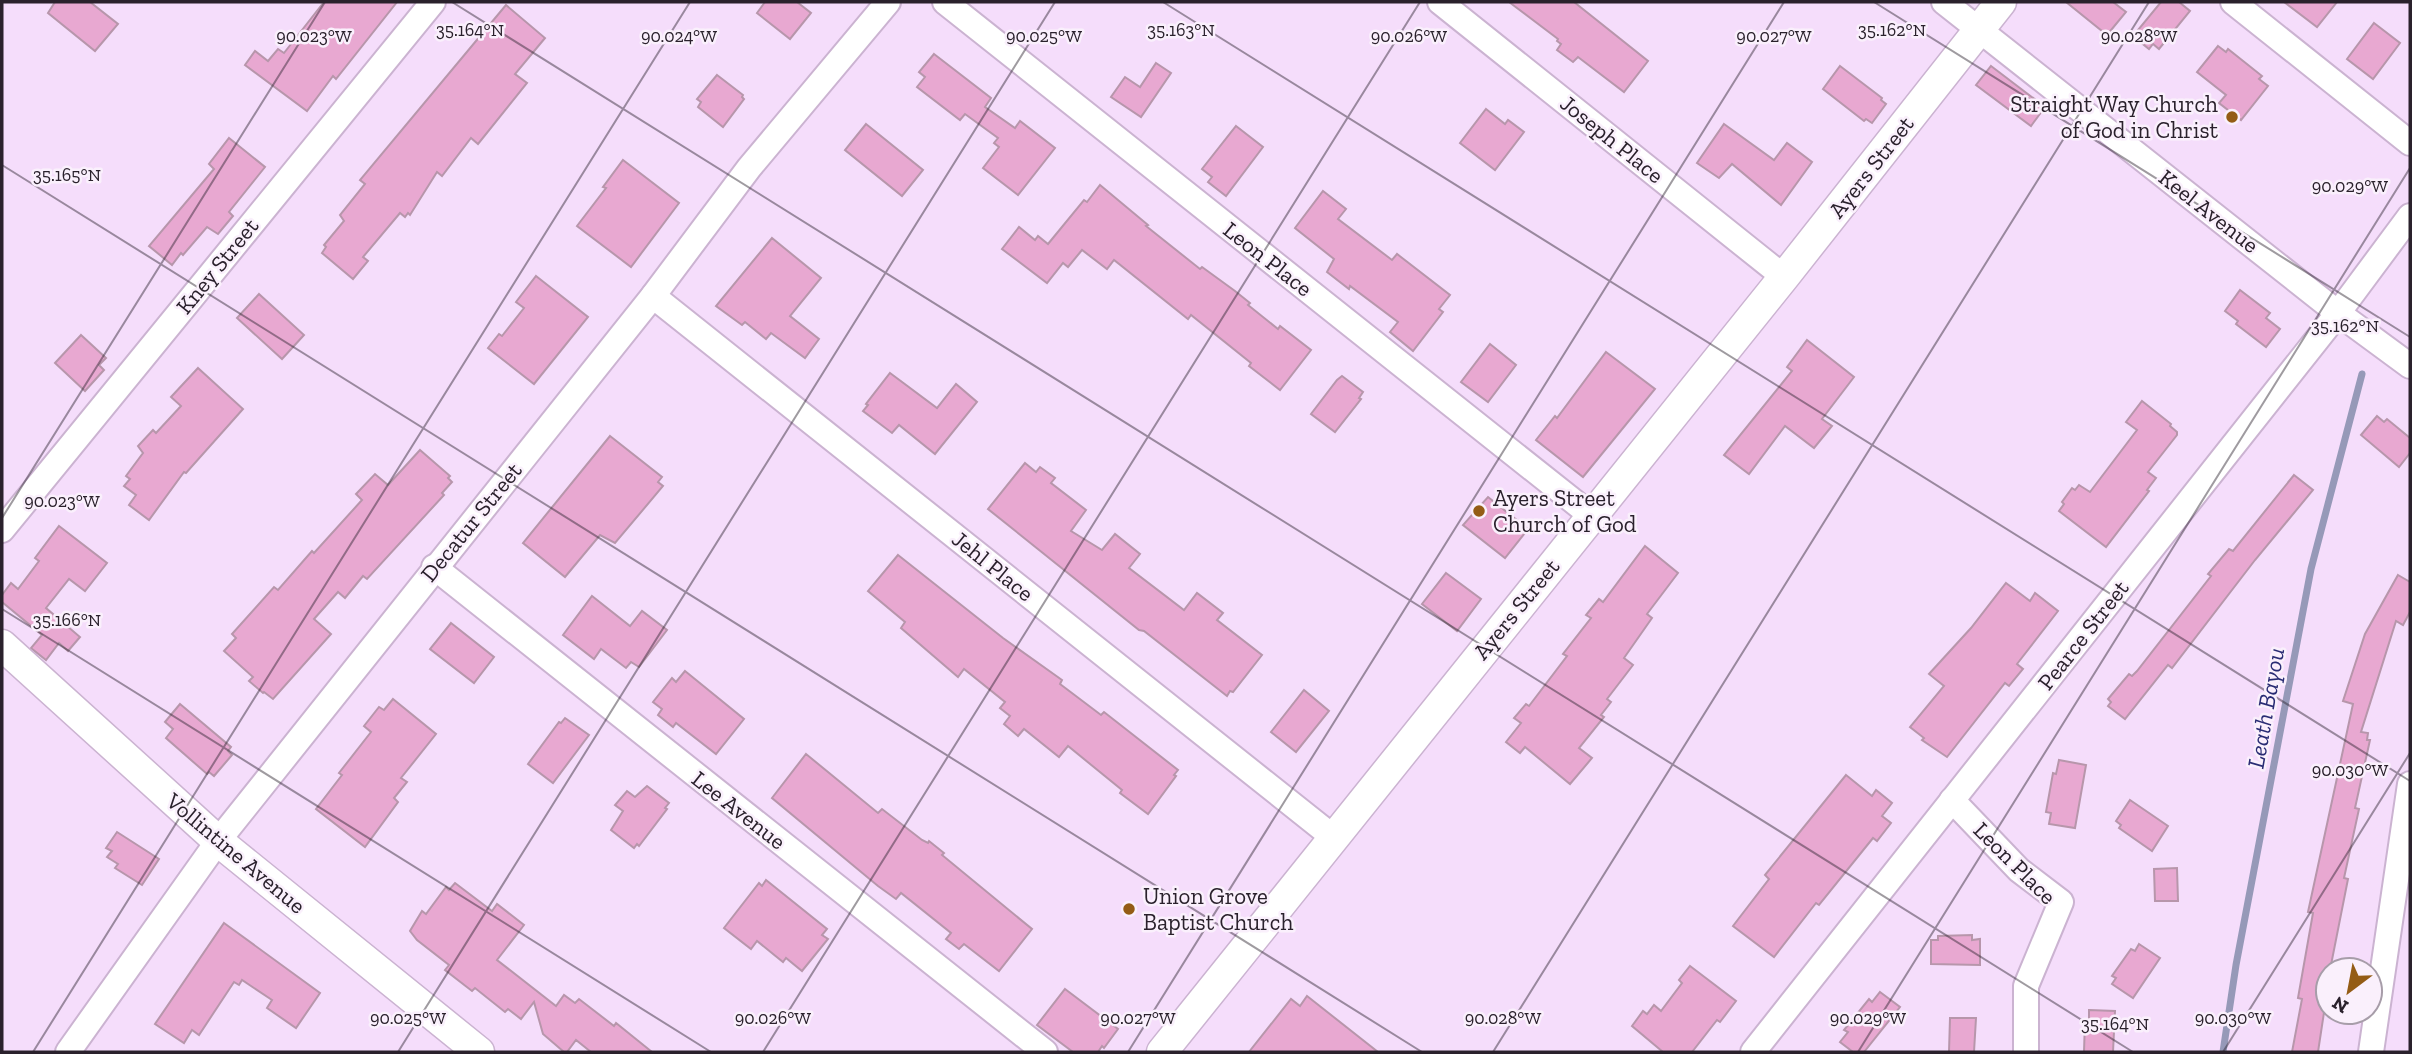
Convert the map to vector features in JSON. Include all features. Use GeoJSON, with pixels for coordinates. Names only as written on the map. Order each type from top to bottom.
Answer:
{"type":"FeatureCollection","features":[{"type":"Feature","properties":{"kind":"street","name":"Kney Street"},"geometry":{"type":"LineString","coordinates":[[2,530],[433,2]]}},
{"type":"Feature","properties":{"kind":"street","name":"Decatur Street"},"geometry":{"type":"LineString","coordinates":[[68,1052],[218,841],[434,567],[653,296],[749,168],[888,2]]}},
{"type":"Feature","properties":{"kind":"street","name":"Leon Place"},"geometry":{"type":"LineString","coordinates":[[945,2],[1591,516]]}},
{"type":"Feature","properties":{"kind":"street","name":"Joseph Place"},"geometry":{"type":"LineString","coordinates":[[1440,2],[1784,276]]}},
{"type":"Feature","properties":{"kind":"street","name":"Keel Avenue"},"geometry":{"type":"LineString","coordinates":[[1944,2],[2338,313],[2410,366]]}},
{"type":"Feature","properties":{"kind":"street","name":"Ayers Street"},"geometry":{"type":"LineString","coordinates":[[1162,1052],[2001,2]]}},
{"type":"Feature","properties":{"kind":"street"},"geometry":{"type":"LineString","coordinates":[[2233,2],[2410,143]]}},
{"type":"Feature","properties":{"kind":"street","name":"Pearce Street"},"geometry":{"type":"LineString","coordinates":[[1753,1052],[2338,313],[2410,216]]}},
{"type":"Feature","properties":{"kind":"street","name":"Jehl Place"},"geometry":{"type":"LineString","coordinates":[[653,296],[1333,837]]}},
{"type":"Feature","properties":{"kind":"street","name":"Lee Avenue"},"geometry":{"type":"LineString","coordinates":[[434,567],[1045,1052]]}},
{"type":"Feature","properties":{"kind":"street","name":"Vollintine Avenue"},"geometry":{"type":"LineString","coordinates":[[2,645],[218,841],[479,1052]]}},
{"type":"Feature","properties":{"kind":"street"},"geometry":{"type":"LineString","coordinates":[[2371,1052],[2407,833],[2410,784]]}},
{"type":"Feature","properties":{"kind":"street","name":"Leon Place"},"geometry":{"type":"LineString","coordinates":[[1952,800],[2019,870],[2061,902],[2026,986],[2026,1052]]}},
{"type":"Feature","properties":{"kind":"building"},"geometry":{"type":"Polygon","coordinates":[[[55,2],[90,2],[118,24],[95,51],[48,13],[55,2]]]}},
{"type":"Feature","properties":{"kind":"building"},"geometry":{"type":"Polygon","coordinates":[[[324,2],[397,2],[336,79],[333,76],[307,111],[245,65],[255,51],[268,61],[278,49],[284,53],[324,2]]]}},
{"type":"Feature","properties":{"kind":"building"},"geometry":{"type":"Polygon","coordinates":[[[765,2],[797,2],[811,13],[790,39],[757,13],[765,2]]]}},
{"type":"Feature","properties":{"kind":"building"},"geometry":{"type":"Polygon","coordinates":[[[1509,2],[1574,2],[1648,61],[1624,92],[1578,57],[1573,62],[1557,50],[1561,44],[1558,39],[1509,2]]]}},
{"type":"Feature","properties":{"kind":"building"},"geometry":{"type":"Polygon","coordinates":[[[2066,2],[2113,2],[2126,12],[2107,35],[2066,2]]]}},
{"type":"Feature","properties":{"kind":"building"},"geometry":{"type":"Polygon","coordinates":[[[2161,2],[2179,2],[2190,11],[2159,49],[2153,44],[2149,49],[2133,36],[2161,2]]]}},
{"type":"Feature","properties":{"kind":"building"},"geometry":{"type":"Polygon","coordinates":[[[2284,2],[2337,2],[2317,27],[2284,2]]]}},
{"type":"Feature","properties":{"kind":"building"},"geometry":{"type":"Polygon","coordinates":[[[506,5],[545,38],[515,74],[527,83],[478,144],[471,138],[442,176],[437,172],[410,215],[408,213],[405,217],[400,213],[363,257],[368,261],[353,279],[322,253],[326,247],[324,245],[344,221],[340,215],[365,184],[360,180],[506,5]]]}},
{"type":"Feature","properties":{"kind":"building"},"geometry":{"type":"Polygon","coordinates":[[[2374,23],[2400,43],[2373,79],[2347,59],[2374,23]]]}},
{"type":"Feature","properties":{"kind":"building"},"geometry":{"type":"Polygon","coordinates":[[[2218,46],[2226,52],[2228,49],[2262,76],[2259,79],[2268,86],[2241,120],[2219,103],[2226,95],[2197,72],[2218,46]]]}},
{"type":"Feature","properties":{"kind":"building"},"geometry":{"type":"Polygon","coordinates":[[[934,54],[991,98],[985,107],[1015,128],[1020,121],[1055,148],[1018,195],[983,168],[999,147],[994,143],[998,138],[965,114],[960,120],[917,87],[925,77],[919,72],[934,54]]]}},
{"type":"Feature","properties":{"kind":"building"},"geometry":{"type":"Polygon","coordinates":[[[1156,63],[1171,73],[1141,117],[1111,97],[1125,77],[1140,87],[1156,63]]]}},
{"type":"Feature","properties":{"kind":"building"},"geometry":{"type":"Polygon","coordinates":[[[1840,66],[1886,104],[1872,123],[1866,119],[1864,121],[1823,89],[1840,66]]]}},
{"type":"Feature","properties":{"kind":"building"},"geometry":{"type":"Polygon","coordinates":[[[1991,66],[2045,107],[2031,126],[1976,85],[1991,66]]]}},
{"type":"Feature","properties":{"kind":"building"},"geometry":{"type":"Polygon","coordinates":[[[717,75],[743,95],[744,99],[723,127],[698,107],[701,102],[697,99],[717,75]]]}},
{"type":"Feature","properties":{"kind":"building"},"geometry":{"type":"Polygon","coordinates":[[[1486,109],[1505,124],[1508,120],[1524,132],[1495,170],[1460,143],[1486,109]]]}},
{"type":"Feature","properties":{"kind":"building"},"geometry":{"type":"Polygon","coordinates":[[[866,124],[923,170],[902,196],[845,150],[866,124]]]}},
{"type":"Feature","properties":{"kind":"building"},"geometry":{"type":"Polygon","coordinates":[[[1724,124],[1774,160],[1787,143],[1812,162],[1781,205],[1732,164],[1719,178],[1697,163],[1724,124]]]}},
{"type":"Feature","properties":{"kind":"building"},"geometry":{"type":"Polygon","coordinates":[[[1236,126],[1263,147],[1226,196],[1208,182],[1212,177],[1202,169],[1236,126]]]}},
{"type":"Feature","properties":{"kind":"building"},"geometry":{"type":"Polygon","coordinates":[[[229,138],[265,167],[229,212],[233,216],[218,234],[207,227],[172,265],[149,246],[214,169],[209,164],[229,138]]]}},
{"type":"Feature","properties":{"kind":"building"},"geometry":{"type":"Polygon","coordinates":[[[623,160],[679,203],[631,267],[577,226],[623,160]]]}},
{"type":"Feature","properties":{"kind":"building"},"geometry":{"type":"Polygon","coordinates":[[[1100,185],[1200,269],[1202,267],[1235,291],[1278,329],[1280,326],[1311,350],[1280,390],[1191,315],[1188,319],[1114,260],[1107,269],[1082,250],[1068,267],[1063,263],[1047,283],[1002,249],[1019,227],[1035,240],[1038,236],[1048,244],[1100,185]]]}},
{"type":"Feature","properties":{"kind":"building"},"geometry":{"type":"Polygon","coordinates":[[[1323,191],[1346,209],[1338,219],[1392,260],[1397,254],[1450,295],[1439,309],[1443,312],[1413,351],[1390,332],[1398,322],[1327,272],[1334,259],[1295,228],[1323,191]]]}},
{"type":"Feature","properties":{"kind":"building"},"geometry":{"type":"Polygon","coordinates":[[[772,238],[821,278],[790,316],[819,339],[805,358],[771,333],[766,339],[745,322],[742,325],[716,306],[772,238]]]}},
{"type":"Feature","properties":{"kind":"building"},"geometry":{"type":"Polygon","coordinates":[[[536,276],[588,317],[534,384],[488,348],[499,334],[502,336],[524,308],[516,302],[536,276]]]}},
{"type":"Feature","properties":{"kind":"building"},"geometry":{"type":"Polygon","coordinates":[[[2240,290],[2270,313],[2266,318],[2280,329],[2266,347],[2236,324],[2238,321],[2225,311],[2240,290]]]}},
{"type":"Feature","properties":{"kind":"building"},"geometry":{"type":"Polygon","coordinates":[[[259,294],[304,335],[282,359],[237,318],[259,294]]]}},
{"type":"Feature","properties":{"kind":"building"},"geometry":{"type":"Polygon","coordinates":[[[81,335],[106,358],[99,365],[104,370],[85,391],[55,363],[81,335]]]}},
{"type":"Feature","properties":{"kind":"building"},"geometry":{"type":"Polygon","coordinates":[[[1807,340],[1854,377],[1822,419],[1832,426],[1814,448],[1785,426],[1749,474],[1724,455],[1792,371],[1787,367],[1807,340]]]}},
{"type":"Feature","properties":{"kind":"building"},"geometry":{"type":"Polygon","coordinates":[[[1490,344],[1516,365],[1488,402],[1461,382],[1490,344]]]}},
{"type":"Feature","properties":{"kind":"building"},"geometry":{"type":"Polygon","coordinates":[[[1606,352],[1655,389],[1583,477],[1536,440],[1555,416],[1557,418],[1606,352]]]}},
{"type":"Feature","properties":{"kind":"building"},"geometry":{"type":"Polygon","coordinates":[[[198,368],[243,409],[186,473],[184,472],[149,520],[129,505],[136,495],[124,486],[130,479],[126,476],[143,453],[138,446],[153,430],[156,433],[181,406],[171,397],[198,368]]]}},
{"type":"Feature","properties":{"kind":"building"},"geometry":{"type":"Polygon","coordinates":[[[890,373],[937,408],[956,384],[977,402],[935,454],[899,425],[892,433],[863,411],[890,373]]]}},
{"type":"Feature","properties":{"kind":"building"},"geometry":{"type":"Polygon","coordinates":[[[1342,376],[1363,392],[1359,398],[1361,399],[1335,432],[1311,414],[1342,376]]]}},
{"type":"Feature","properties":{"kind":"building"},"geometry":{"type":"Polygon","coordinates":[[[2142,401],[2171,424],[2177,435],[2148,472],[2156,478],[2147,490],[2149,491],[2106,547],[2059,511],[2072,488],[2075,490],[2079,485],[2090,492],[2137,430],[2126,422],[2142,401]]]}},
{"type":"Feature","properties":{"kind":"building"},"geometry":{"type":"Polygon","coordinates":[[[2377,416],[2384,422],[2387,419],[2410,438],[2410,453],[2399,467],[2361,435],[2377,416]]]}},
{"type":"Feature","properties":{"kind":"building"},"geometry":{"type":"Polygon","coordinates":[[[610,436],[662,477],[658,482],[663,486],[615,543],[600,535],[565,577],[523,543],[610,436]]]}},
{"type":"Feature","properties":{"kind":"building"},"geometry":{"type":"Polygon","coordinates":[[[420,450],[450,476],[448,478],[452,482],[442,493],[444,495],[367,579],[363,576],[345,598],[338,592],[314,619],[331,634],[273,699],[263,693],[249,681],[253,677],[224,651],[236,638],[232,634],[274,587],[278,590],[362,500],[356,494],[375,474],[388,485],[420,450]]]}},
{"type":"Feature","properties":{"kind":"building"},"geometry":{"type":"Polygon","coordinates":[[[1025,463],[1036,472],[1040,467],[1055,478],[1051,483],[1086,510],[1071,531],[1102,550],[1115,534],[1140,554],[1129,568],[1184,610],[1197,593],[1223,613],[1217,620],[1262,655],[1233,692],[1230,691],[1227,696],[1144,631],[1139,630],[988,509],[1025,463]]]}},
{"type":"Feature","properties":{"kind":"building"},"geometry":{"type":"Polygon","coordinates":[[[2294,475],[2313,490],[2172,668],[2168,665],[2125,719],[2108,706],[2111,702],[2108,699],[2129,674],[2132,676],[2137,671],[2211,576],[2208,574],[2229,549],[2233,551],[2294,475]]]}},
{"type":"Feature","properties":{"kind":"building"},"geometry":{"type":"Polygon","coordinates":[[[1488,497],[1528,529],[1505,558],[1463,525],[1488,497]]]}},
{"type":"Feature","properties":{"kind":"building"},"geometry":{"type":"Polygon","coordinates":[[[59,526],[107,563],[85,591],[69,579],[46,608],[80,637],[68,651],[59,643],[46,660],[31,648],[42,635],[2,602],[2,595],[11,583],[18,589],[39,561],[35,558],[59,526]]]}},
{"type":"Feature","properties":{"kind":"building"},"geometry":{"type":"Polygon","coordinates":[[[1645,546],[1678,573],[1647,614],[1652,618],[1624,658],[1633,665],[1607,699],[1611,702],[1601,715],[1604,717],[1579,748],[1592,758],[1570,784],[1525,747],[1520,753],[1506,742],[1521,723],[1514,718],[1526,704],[1529,706],[1567,656],[1563,654],[1591,618],[1586,615],[1599,599],[1603,602],[1645,546]]]}},
{"type":"Feature","properties":{"kind":"building"},"geometry":{"type":"Polygon","coordinates":[[[898,555],[1003,638],[1062,680],[1060,684],[1101,715],[1104,712],[1178,770],[1148,814],[1120,793],[1122,790],[1068,746],[1059,757],[1024,729],[1018,736],[1004,724],[1010,716],[1000,708],[1005,702],[964,669],[958,677],[901,628],[905,622],[868,591],[898,555]]]}},
{"type":"Feature","properties":{"kind":"building"},"geometry":{"type":"Polygon","coordinates":[[[1446,573],[1481,599],[1457,631],[1422,604],[1446,573]]]}},
{"type":"Feature","properties":{"kind":"building"},"geometry":{"type":"Polygon","coordinates":[[[2398,575],[2410,582],[2410,612],[2403,625],[2396,621],[2361,732],[2368,733],[2367,740],[2370,740],[2355,808],[2359,809],[2344,878],[2348,879],[2333,956],[2314,956],[2314,1026],[2322,1026],[2318,1052],[2292,1052],[2302,999],[2298,998],[2313,913],[2308,912],[2353,704],[2343,701],[2365,634],[2398,575]]]}},
{"type":"Feature","properties":{"kind":"building"},"geometry":{"type":"Polygon","coordinates":[[[2006,583],[2030,601],[2035,593],[2058,611],[2017,664],[2023,669],[2009,686],[2005,683],[1947,757],[1922,740],[1924,738],[1910,727],[1944,686],[1929,674],[1971,628],[2006,583]]]}},
{"type":"Feature","properties":{"kind":"building"},"geometry":{"type":"Polygon","coordinates":[[[592,596],[630,626],[642,611],[667,630],[639,667],[631,662],[626,668],[601,649],[594,659],[563,635],[592,596]]]}},
{"type":"Feature","properties":{"kind":"building"},"geometry":{"type":"Polygon","coordinates":[[[451,623],[494,657],[474,683],[430,649],[451,623]]]}},
{"type":"Feature","properties":{"kind":"building"},"geometry":{"type":"Polygon","coordinates":[[[685,671],[744,719],[716,754],[676,723],[673,727],[658,715],[662,709],[653,702],[672,678],[676,682],[685,671]]]}},
{"type":"Feature","properties":{"kind":"building"},"geometry":{"type":"Polygon","coordinates":[[[1304,690],[1329,711],[1296,752],[1271,732],[1304,690]]]}},
{"type":"Feature","properties":{"kind":"building"},"geometry":{"type":"Polygon","coordinates":[[[393,699],[436,734],[401,778],[407,782],[394,798],[398,802],[365,847],[316,809],[342,775],[339,773],[371,732],[364,726],[379,707],[384,710],[393,699]]]}},
{"type":"Feature","properties":{"kind":"building"},"geometry":{"type":"Polygon","coordinates":[[[180,704],[231,747],[228,751],[232,755],[214,776],[209,772],[207,774],[166,738],[173,729],[165,722],[180,704]]]}},
{"type":"Feature","properties":{"kind":"building"},"geometry":{"type":"Polygon","coordinates":[[[565,718],[589,735],[553,783],[528,764],[559,722],[565,718]]]}},
{"type":"Feature","properties":{"kind":"building"},"geometry":{"type":"Polygon","coordinates":[[[806,754],[878,813],[882,809],[922,840],[928,843],[929,841],[944,853],[942,855],[1032,929],[999,971],[964,944],[959,949],[946,939],[951,933],[901,893],[896,899],[878,886],[772,798],[806,754]]]}},
{"type":"Feature","properties":{"kind":"building"},"geometry":{"type":"Polygon","coordinates":[[[2059,760],[2086,765],[2075,828],[2049,824],[2051,813],[2046,812],[2053,773],[2056,774],[2059,760]]]}},
{"type":"Feature","properties":{"kind":"building"},"geometry":{"type":"Polygon","coordinates":[[[1846,775],[1872,796],[1876,790],[1892,803],[1882,816],[1891,823],[1877,841],[1873,838],[1819,905],[1816,903],[1774,957],[1733,926],[1769,879],[1765,875],[1846,775]]]}},
{"type":"Feature","properties":{"kind":"building"},"geometry":{"type":"Polygon","coordinates":[[[647,786],[669,803],[639,846],[637,844],[634,848],[611,830],[623,811],[615,805],[627,791],[635,797],[647,786]]]}},
{"type":"Feature","properties":{"kind":"building"},"geometry":{"type":"Polygon","coordinates":[[[2130,800],[2168,826],[2152,851],[2119,828],[2121,825],[2116,821],[2130,800]]]}},
{"type":"Feature","properties":{"kind":"building"},"geometry":{"type":"Polygon","coordinates":[[[117,832],[159,859],[142,885],[115,868],[118,864],[107,857],[112,851],[106,848],[117,832]]]}},
{"type":"Feature","properties":{"kind":"building"},"geometry":{"type":"Polygon","coordinates":[[[2177,868],[2178,901],[2155,901],[2154,869],[2177,868]]]}},
{"type":"Feature","properties":{"kind":"building"},"geometry":{"type":"Polygon","coordinates":[[[766,880],[827,929],[822,935],[828,939],[802,971],[786,958],[783,962],[757,941],[751,949],[724,928],[759,883],[762,886],[766,880]]]}},
{"type":"Feature","properties":{"kind":"building"},"geometry":{"type":"Polygon","coordinates":[[[455,883],[492,911],[497,904],[524,925],[497,960],[556,1006],[564,995],[575,1003],[579,999],[614,1026],[616,1023],[652,1052],[591,1052],[576,1040],[567,1052],[564,1052],[543,1034],[534,1002],[521,1019],[508,1009],[505,1012],[475,988],[472,991],[445,970],[449,965],[417,940],[410,931],[422,911],[426,914],[446,887],[449,890],[455,883]]]}},
{"type":"Feature","properties":{"kind":"building"},"geometry":{"type":"Polygon","coordinates":[[[224,923],[320,993],[296,1028],[267,1008],[272,1000],[242,980],[239,985],[234,982],[199,1035],[192,1030],[184,1043],[155,1024],[224,923]]]}},
{"type":"Feature","properties":{"kind":"building"},"geometry":{"type":"Polygon","coordinates":[[[1972,935],[1972,940],[1980,939],[1980,965],[1931,964],[1931,940],[1938,940],[1938,936],[1972,935]]]}},
{"type":"Feature","properties":{"kind":"building"},"geometry":{"type":"Polygon","coordinates":[[[2139,944],[2160,958],[2133,998],[2112,984],[2116,978],[2112,976],[2131,949],[2135,951],[2139,944]]]}},
{"type":"Feature","properties":{"kind":"building"},"geometry":{"type":"Polygon","coordinates":[[[1690,966],[1736,1001],[1692,1052],[1663,1052],[1632,1026],[1643,1011],[1647,1014],[1654,1005],[1661,1011],[1682,983],[1679,980],[1690,966]]]}},
{"type":"Feature","properties":{"kind":"building"},"geometry":{"type":"Polygon","coordinates":[[[1065,989],[1118,1029],[1098,1052],[1073,1052],[1037,1025],[1065,989]]]}},
{"type":"Feature","properties":{"kind":"building"},"geometry":{"type":"Polygon","coordinates":[[[1880,992],[1900,1007],[1864,1052],[1853,1052],[1840,1042],[1848,1032],[1844,1030],[1869,999],[1872,1002],[1880,992]]]}},
{"type":"Feature","properties":{"kind":"building"},"geometry":{"type":"Polygon","coordinates":[[[1307,996],[1378,1052],[1249,1052],[1291,999],[1300,1006],[1307,996]]]}},
{"type":"Feature","properties":{"kind":"building"},"geometry":{"type":"Polygon","coordinates":[[[2089,1010],[2115,1011],[2113,1052],[2084,1052],[2085,1020],[2089,1020],[2089,1010]]]}},
{"type":"Feature","properties":{"kind":"building"},"geometry":{"type":"Polygon","coordinates":[[[1950,1018],[1976,1018],[1974,1052],[1949,1052],[1950,1018]]]}},
{"type":"Feature","properties":{"kind":"waterway","name":"Leath Bayou"},"geometry":{"type":"LineString","coordinates":[[2223,1052],[2236,965],[2311,569],[2362,374]]}},
{"type":"Feature","properties":{"kind":"place","name":"Straight Way Church of God in Christ"},"geometry":{"type":"Point","coordinates":[2232,117]}},
{"type":"Feature","properties":{"kind":"place","name":"Ayers Street Church of God"},"geometry":{"type":"Point","coordinates":[1479,511]}},
{"type":"Feature","properties":{"kind":"place","name":"Union Grove Baptist Church"},"geometry":{"type":"Point","coordinates":[1129,909]}}]}
